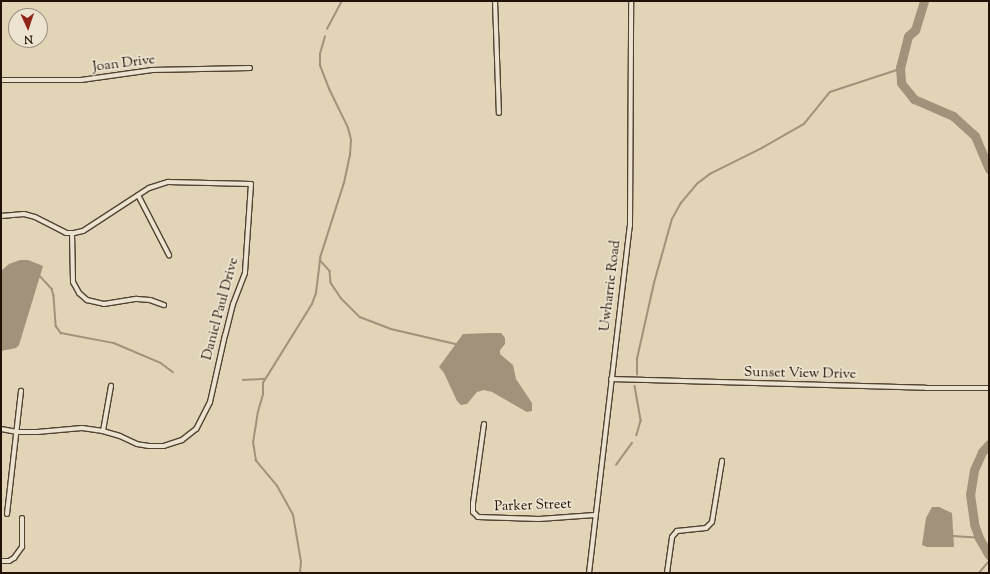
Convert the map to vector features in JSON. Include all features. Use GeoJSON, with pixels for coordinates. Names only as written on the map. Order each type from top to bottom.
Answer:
{"type":"FeatureCollection","features":[{"type":"Feature","properties":{"kind":"street"},"geometry":{"type":"LineString","coordinates":[[495,1],[499,113]]}},
{"type":"Feature","properties":{"kind":"street","name":"Uwharrie Road"},"geometry":{"type":"LineString","coordinates":[[589,573],[630,226],[631,1]]}},
{"type":"Feature","properties":{"kind":"street","name":"Joan Drive"},"geometry":{"type":"LineString","coordinates":[[1,80],[81,80],[152,70],[250,68]]}},
{"type":"Feature","properties":{"kind":"street","name":"Daniel Paul Drive"},"geometry":{"type":"LineString","coordinates":[[1,429],[17,432],[82,428],[120,436],[137,444],[164,446],[182,440],[196,429],[210,402],[233,304],[245,274],[251,184],[168,182],[138,195],[83,231],[72,233]]}},
{"type":"Feature","properties":{"kind":"street"},"geometry":{"type":"LineString","coordinates":[[138,195],[169,255]]}},
{"type":"Feature","properties":{"kind":"street"},"geometry":{"type":"LineString","coordinates":[[1,216],[24,214],[35,217],[66,233],[72,233],[73,282],[79,293],[87,300],[104,304],[137,299],[150,300],[164,305]]}},
{"type":"Feature","properties":{"kind":"street","name":"Sunset View Drive"},"geometry":{"type":"LineString","coordinates":[[611,380],[926,388],[989,388]]}},
{"type":"Feature","properties":{"kind":"street"},"geometry":{"type":"LineString","coordinates":[[102,431],[111,386]]}},
{"type":"Feature","properties":{"kind":"street"},"geometry":{"type":"LineString","coordinates":[[7,514],[21,391]]}},
{"type":"Feature","properties":{"kind":"street","name":"Parker Street"},"geometry":{"type":"LineString","coordinates":[[484,424],[473,512],[478,517],[539,519],[595,515]]}},
{"type":"Feature","properties":{"kind":"street"},"geometry":{"type":"LineString","coordinates":[[667,573],[672,537],[677,531],[706,528],[712,522],[722,461]]}},
{"type":"Feature","properties":{"kind":"street"},"geometry":{"type":"LineString","coordinates":[[1,562],[9,561],[14,558],[22,547],[22,518]]}},
{"type":"Feature","properties":{"kind":"shaded area"},"geometry":{"type":"Polygon","coordinates":[[[20,260],[28,260],[43,266],[19,345],[16,348],[1,351],[1,271],[9,264],[20,260]]]}},
{"type":"Feature","properties":{"kind":"shaded area"},"geometry":{"type":"Polygon","coordinates":[[[501,333],[505,338],[505,344],[500,350],[500,354],[513,365],[516,379],[532,403],[532,411],[527,412],[492,392],[484,390],[477,392],[467,404],[461,405],[457,401],[444,373],[439,367],[463,334],[501,333]]]}},
{"type":"Feature","properties":{"kind":"shaded area"},"geometry":{"type":"Polygon","coordinates":[[[932,507],[939,507],[952,513],[954,547],[927,547],[922,545],[926,518],[932,507]]]}},
{"type":"Feature","properties":{"kind":"waterway"},"geometry":{"type":"LineString","coordinates":[[327,29],[342,1]]}},
{"type":"Feature","properties":{"kind":"waterway"},"geometry":{"type":"LineString","coordinates":[[924,1],[915,30],[908,36],[900,67],[901,83],[914,99],[953,116],[975,136],[989,169]]}},
{"type":"Feature","properties":{"kind":"waterway"},"geometry":{"type":"LineString","coordinates":[[300,573],[301,562],[293,515],[277,486],[256,461],[253,443],[258,412],[263,395],[263,383],[312,304],[316,293],[320,258],[344,183],[350,155],[351,140],[348,128],[329,89],[320,66],[320,54],[325,37]]}},
{"type":"Feature","properties":{"kind":"waterway"},"geometry":{"type":"LineString","coordinates":[[637,375],[637,359],[654,283],[672,219],[681,203],[698,183],[710,174],[762,148],[804,124],[830,92],[900,69]]}},
{"type":"Feature","properties":{"kind":"waterway"},"geometry":{"type":"LineString","coordinates":[[320,260],[330,271],[331,283],[341,298],[360,317],[391,329],[456,344]]}},
{"type":"Feature","properties":{"kind":"waterway"},"geometry":{"type":"LineString","coordinates":[[40,276],[52,289],[54,296],[56,326],[61,333],[114,343],[161,363],[173,372]]}},
{"type":"Feature","properties":{"kind":"waterway"},"geometry":{"type":"LineString","coordinates":[[243,380],[265,379]]}},
{"type":"Feature","properties":{"kind":"waterway"},"geometry":{"type":"LineString","coordinates":[[635,386],[641,421],[637,435]]}},
{"type":"Feature","properties":{"kind":"waterway"},"geometry":{"type":"LineString","coordinates":[[616,465],[632,443]]}},
{"type":"Feature","properties":{"kind":"waterway"},"geometry":{"type":"LineString","coordinates":[[989,444],[982,452],[974,470],[970,494],[974,524],[979,538],[989,555]]}},
{"type":"Feature","properties":{"kind":"waterway"},"geometry":{"type":"LineString","coordinates":[[953,536],[979,538]]}},
{"type":"Feature","properties":{"kind":"waterway"},"geometry":{"type":"LineString","coordinates":[[979,573],[989,561]]}}]}
